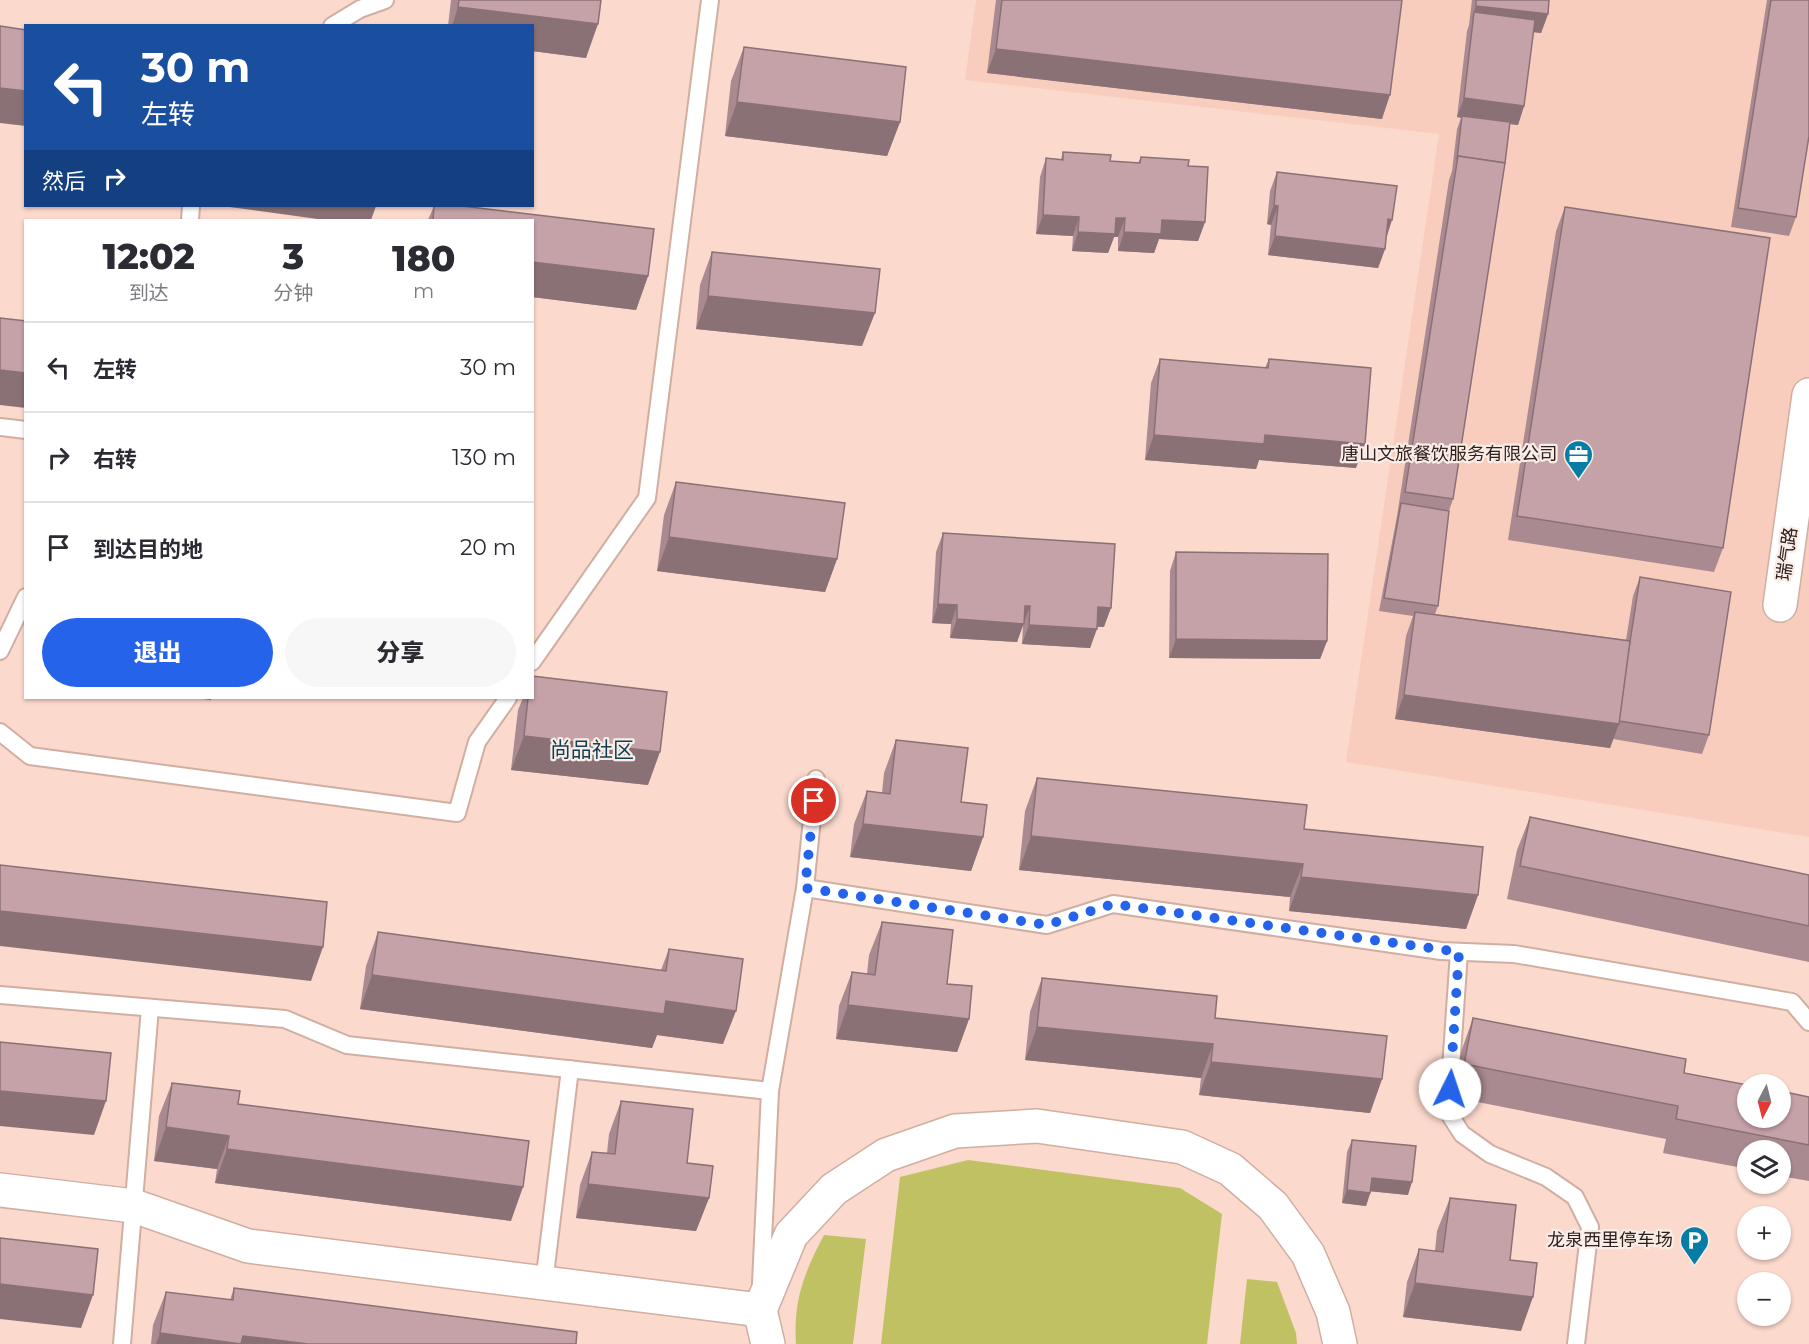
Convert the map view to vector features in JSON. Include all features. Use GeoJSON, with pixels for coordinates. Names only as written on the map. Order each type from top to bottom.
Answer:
{"type":"FeatureCollection","features":[{"type":"Feature","properties":{"kind":"street","name":"瑞气路"},"geometry":{"type":"LineString","coordinates":[[1780,605],[1809,395]]}},
{"type":"Feature","properties":{"kind":"street"},"geometry":{"type":"LineString","coordinates":[[768,1344],[760,1310],[791,1234],[834,1189],[886,1155],[955,1131],[1037,1126],[1182,1147],[1230,1169],[1273,1206],[1308,1254],[1333,1312],[1340,1344]]}},
{"type":"Feature","properties":{"kind":"street"},"geometry":{"type":"LineString","coordinates":[[0,1190],[134,1206],[248,1246],[760,1310]]}},
{"type":"Feature","properties":{"kind":"lane"},"geometry":{"type":"LineString","coordinates":[[335,24],[360,9],[385,0]]}},
{"type":"Feature","properties":{"kind":"lane"},"geometry":{"type":"LineString","coordinates":[[534,659],[646,498],[710,0]]}},
{"type":"Feature","properties":{"kind":"lane"},"geometry":{"type":"LineString","coordinates":[[0,427],[24,430]]}},
{"type":"Feature","properties":{"kind":"lane"},"geometry":{"type":"LineString","coordinates":[[0,651],[24,601]]}},
{"type":"Feature","properties":{"kind":"lane"},"geometry":{"type":"LineString","coordinates":[[1,735],[30,756],[457,813],[477,742],[507,699]]}},
{"type":"Feature","properties":{"kind":"lane"},"geometry":{"type":"LineString","coordinates":[[760,1310],[770,1091],[805,888],[816,779]]}},
{"type":"Feature","properties":{"kind":"lane"},"geometry":{"type":"LineString","coordinates":[[805,888],[1047,925],[1113,904],[1459,952],[1514,954],[1792,1002],[1809,1022]]}},
{"type":"Feature","properties":{"kind":"lane"},"geometry":{"type":"LineString","coordinates":[[1459,952],[1448,1112],[1462,1134],[1490,1154],[1546,1177],[1575,1197],[1590,1227],[1576,1344]]}},
{"type":"Feature","properties":{"kind":"lane"},"geometry":{"type":"LineString","coordinates":[[0,995],[285,1019],[347,1046],[770,1091]]}},
{"type":"Feature","properties":{"kind":"lane"},"geometry":{"type":"LineString","coordinates":[[122,1344],[150,1008]]}},
{"type":"Feature","properties":{"kind":"lane"},"geometry":{"type":"LineString","coordinates":[[544,1283],[570,1069]]}},
{"type":"Feature","properties":{"kind":"shaded area","name":"唐山文旅餐饮服务有限公司"},"geometry":{"type":"Polygon","coordinates":[[[976,0],[1809,0],[1809,837],[1346,762],[1439,134],[965,80],[976,0]]]}},
{"type":"Feature","properties":{"kind":"shaded area"},"geometry":{"type":"Polygon","coordinates":[[[968,1160],[1180,1188],[1222,1214],[1207,1344],[881,1344],[900,1177],[968,1160]]]}},
{"type":"Feature","properties":{"kind":"shaded area"},"geometry":{"type":"Polygon","coordinates":[[[824,1235],[866,1239],[853,1344],[796,1344],[796,1314],[801,1288],[824,1235]]]}},
{"type":"Feature","properties":{"kind":"shaded area"},"geometry":{"type":"Polygon","coordinates":[[[1247,1279],[1277,1282],[1296,1333],[1297,1344],[1240,1344],[1247,1279]]]}},
{"type":"Feature","properties":{"kind":"building"},"geometry":{"type":"Polygon","coordinates":[[[459,0],[601,0],[598,24],[458,7],[459,0]]]}},
{"type":"Feature","properties":{"kind":"building"},"geometry":{"type":"Polygon","coordinates":[[[1002,0],[1402,0],[1390,95],[996,49],[1002,0]]]}},
{"type":"Feature","properties":{"kind":"building"},"geometry":{"type":"Polygon","coordinates":[[[1476,0],[1549,0],[1548,14],[1476,6],[1476,0]]]}},
{"type":"Feature","properties":{"kind":"building"},"geometry":{"type":"Polygon","coordinates":[[[1771,0],[1809,0],[1809,136],[1796,217],[1738,208],[1771,0]]]}},
{"type":"Feature","properties":{"kind":"building"},"geometry":{"type":"Polygon","coordinates":[[[1474,12],[1535,20],[1524,106],[1464,98],[1474,12]]]}},
{"type":"Feature","properties":{"kind":"building"},"geometry":{"type":"Polygon","coordinates":[[[0,26],[24,30],[24,91],[0,88],[0,26]]]}},
{"type":"Feature","properties":{"kind":"building"},"geometry":{"type":"Polygon","coordinates":[[[744,47],[906,67],[900,122],[737,102],[744,47]]]}},
{"type":"Feature","properties":{"kind":"building"},"geometry":{"type":"Polygon","coordinates":[[[1462,116],[1510,122],[1505,163],[1458,156],[1457,159],[1462,116]]]}},
{"type":"Feature","properties":{"kind":"building"},"geometry":{"type":"Polygon","coordinates":[[[1063,152],[1111,155],[1110,161],[1140,163],[1141,157],[1189,160],[1188,166],[1208,167],[1205,222],[1162,220],[1161,234],[1124,232],[1125,218],[1116,218],[1115,234],[1078,232],[1079,217],[1043,215],[1046,158],[1063,160],[1063,152]]]}},
{"type":"Feature","properties":{"kind":"building"},"geometry":{"type":"Polygon","coordinates":[[[1458,156],[1505,163],[1453,499],[1405,492],[1458,156]]]}},
{"type":"Feature","properties":{"kind":"building"},"geometry":{"type":"Polygon","coordinates":[[[1277,172],[1397,186],[1392,220],[1388,219],[1385,249],[1275,236],[1278,206],[1274,205],[1277,172]]]}},
{"type":"Feature","properties":{"kind":"building"},"geometry":{"type":"Polygon","coordinates":[[[434,207],[470,207],[654,229],[648,276],[534,262],[534,219],[433,219],[434,207]]]}},
{"type":"Feature","properties":{"kind":"building"},"geometry":{"type":"Polygon","coordinates":[[[1565,207],[1770,238],[1723,548],[1517,516],[1565,207]]]}},
{"type":"Feature","properties":{"kind":"building"},"geometry":{"type":"Polygon","coordinates":[[[712,252],[880,269],[875,313],[708,296],[712,252]]]}},
{"type":"Feature","properties":{"kind":"building"},"geometry":{"type":"Polygon","coordinates":[[[0,318],[24,321],[24,373],[0,370],[0,318]]]}},
{"type":"Feature","properties":{"kind":"building"},"geometry":{"type":"Polygon","coordinates":[[[1160,359],[1268,368],[1269,359],[1371,368],[1365,444],[1265,435],[1264,444],[1154,435],[1160,359]]]}},
{"type":"Feature","properties":{"kind":"building"},"geometry":{"type":"Polygon","coordinates":[[[676,482],[845,503],[837,559],[669,537],[676,482]]]}},
{"type":"Feature","properties":{"kind":"building"},"geometry":{"type":"Polygon","coordinates":[[[1401,503],[1449,511],[1438,606],[1384,598],[1401,503]]]}},
{"type":"Feature","properties":{"kind":"building"},"geometry":{"type":"Polygon","coordinates":[[[943,533],[1115,544],[1111,608],[1098,607],[1097,629],[1029,625],[1030,606],[1025,606],[1024,624],[957,619],[957,605],[938,604],[943,533]]]}},
{"type":"Feature","properties":{"kind":"building"},"geometry":{"type":"Polygon","coordinates":[[[1176,552],[1328,554],[1327,641],[1176,639],[1176,552]]]}},
{"type":"Feature","properties":{"kind":"building"},"geometry":{"type":"Polygon","coordinates":[[[1640,577],[1731,592],[1709,735],[1619,721],[1640,577]]]}},
{"type":"Feature","properties":{"kind":"building"},"geometry":{"type":"Polygon","coordinates":[[[1415,612],[1630,641],[1619,724],[1404,695],[1415,612]]]}},
{"type":"Feature","properties":{"kind":"building"},"geometry":{"type":"Polygon","coordinates":[[[534,676],[667,692],[660,752],[524,736],[528,699],[534,699],[534,676]]]}},
{"type":"Feature","properties":{"kind":"building"},"geometry":{"type":"Polygon","coordinates":[[[896,740],[968,748],[961,802],[987,805],[983,837],[863,824],[867,791],[890,794],[896,740]]]}},
{"type":"Feature","properties":{"kind":"building"},"geometry":{"type":"Polygon","coordinates":[[[1037,778],[1307,805],[1304,829],[1483,847],[1478,895],[1301,877],[1303,864],[1031,836],[1037,778]]]}},
{"type":"Feature","properties":{"kind":"building"},"geometry":{"type":"Polygon","coordinates":[[[1530,817],[1809,875],[1809,926],[1520,866],[1530,817]]]}},
{"type":"Feature","properties":{"kind":"building"},"geometry":{"type":"Polygon","coordinates":[[[0,865],[327,902],[323,947],[0,911],[0,865]]]}},
{"type":"Feature","properties":{"kind":"building"},"geometry":{"type":"Polygon","coordinates":[[[882,922],[953,930],[947,984],[972,986],[969,1019],[848,1005],[852,972],[875,975],[882,922]]]}},
{"type":"Feature","properties":{"kind":"building"},"geometry":{"type":"Polygon","coordinates":[[[378,932],[666,971],[669,949],[743,959],[736,1011],[666,1001],[664,1014],[372,975],[378,932]]]}},
{"type":"Feature","properties":{"kind":"building"},"geometry":{"type":"Polygon","coordinates":[[[1042,978],[1217,996],[1215,1018],[1387,1036],[1382,1079],[1211,1062],[1213,1044],[1037,1027],[1042,978]]]}},
{"type":"Feature","properties":{"kind":"building"},"geometry":{"type":"Polygon","coordinates":[[[1473,1018],[1686,1059],[1684,1073],[1737,1083],[1737,1128],[1791,1128],[1791,1093],[1809,1097],[1809,1145],[1676,1119],[1678,1106],[1464,1064],[1473,1018]]]}},
{"type":"Feature","properties":{"kind":"building"},"geometry":{"type":"Polygon","coordinates":[[[0,1042],[111,1053],[106,1101],[0,1091],[0,1042]]]}},
{"type":"Feature","properties":{"kind":"building"},"geometry":{"type":"Polygon","coordinates":[[[172,1083],[240,1091],[238,1104],[529,1141],[523,1187],[227,1149],[229,1136],[166,1127],[172,1083]]]}},
{"type":"Feature","properties":{"kind":"building"},"geometry":{"type":"Polygon","coordinates":[[[621,1101],[693,1109],[687,1163],[713,1166],[709,1198],[588,1184],[592,1152],[615,1154],[621,1101]]]}},
{"type":"Feature","properties":{"kind":"building"},"geometry":{"type":"Polygon","coordinates":[[[1352,1140],[1416,1146],[1412,1182],[1372,1178],[1370,1193],[1347,1190],[1352,1140]]]}},
{"type":"Feature","properties":{"kind":"building"},"geometry":{"type":"Polygon","coordinates":[[[1450,1198],[1516,1205],[1510,1260],[1537,1263],[1533,1297],[1415,1283],[1419,1249],[1443,1252],[1450,1198]]]}},
{"type":"Feature","properties":{"kind":"building"},"geometry":{"type":"Polygon","coordinates":[[[0,1238],[98,1249],[93,1295],[0,1284],[0,1238]]]}},
{"type":"Feature","properties":{"kind":"building"},"geometry":{"type":"Polygon","coordinates":[[[234,1288],[577,1332],[576,1344],[308,1344],[243,1336],[241,1344],[160,1333],[166,1292],[233,1300],[234,1288]]]}},
{"type":"Feature","properties":{"kind":"place","name":"唐山文旅餐饮服务有限公司"},"geometry":{"type":"Point","coordinates":[1578,480]}},
{"type":"Feature","properties":{"kind":"place","name":"龙泉西里停车场"},"geometry":{"type":"Point","coordinates":[1694,1266]}},
{"type":"Feature","properties":{"kind":"district","name":"尚品社区"},"geometry":{"type":"Point","coordinates":[592,750]}},
{"type":"Feature","properties":{"kind":"route"},"geometry":{"type":"LineString","coordinates":[[814,801],[805,888],[1047,925],[1113,904],[1459,952],[1450,1089]]}}]}
